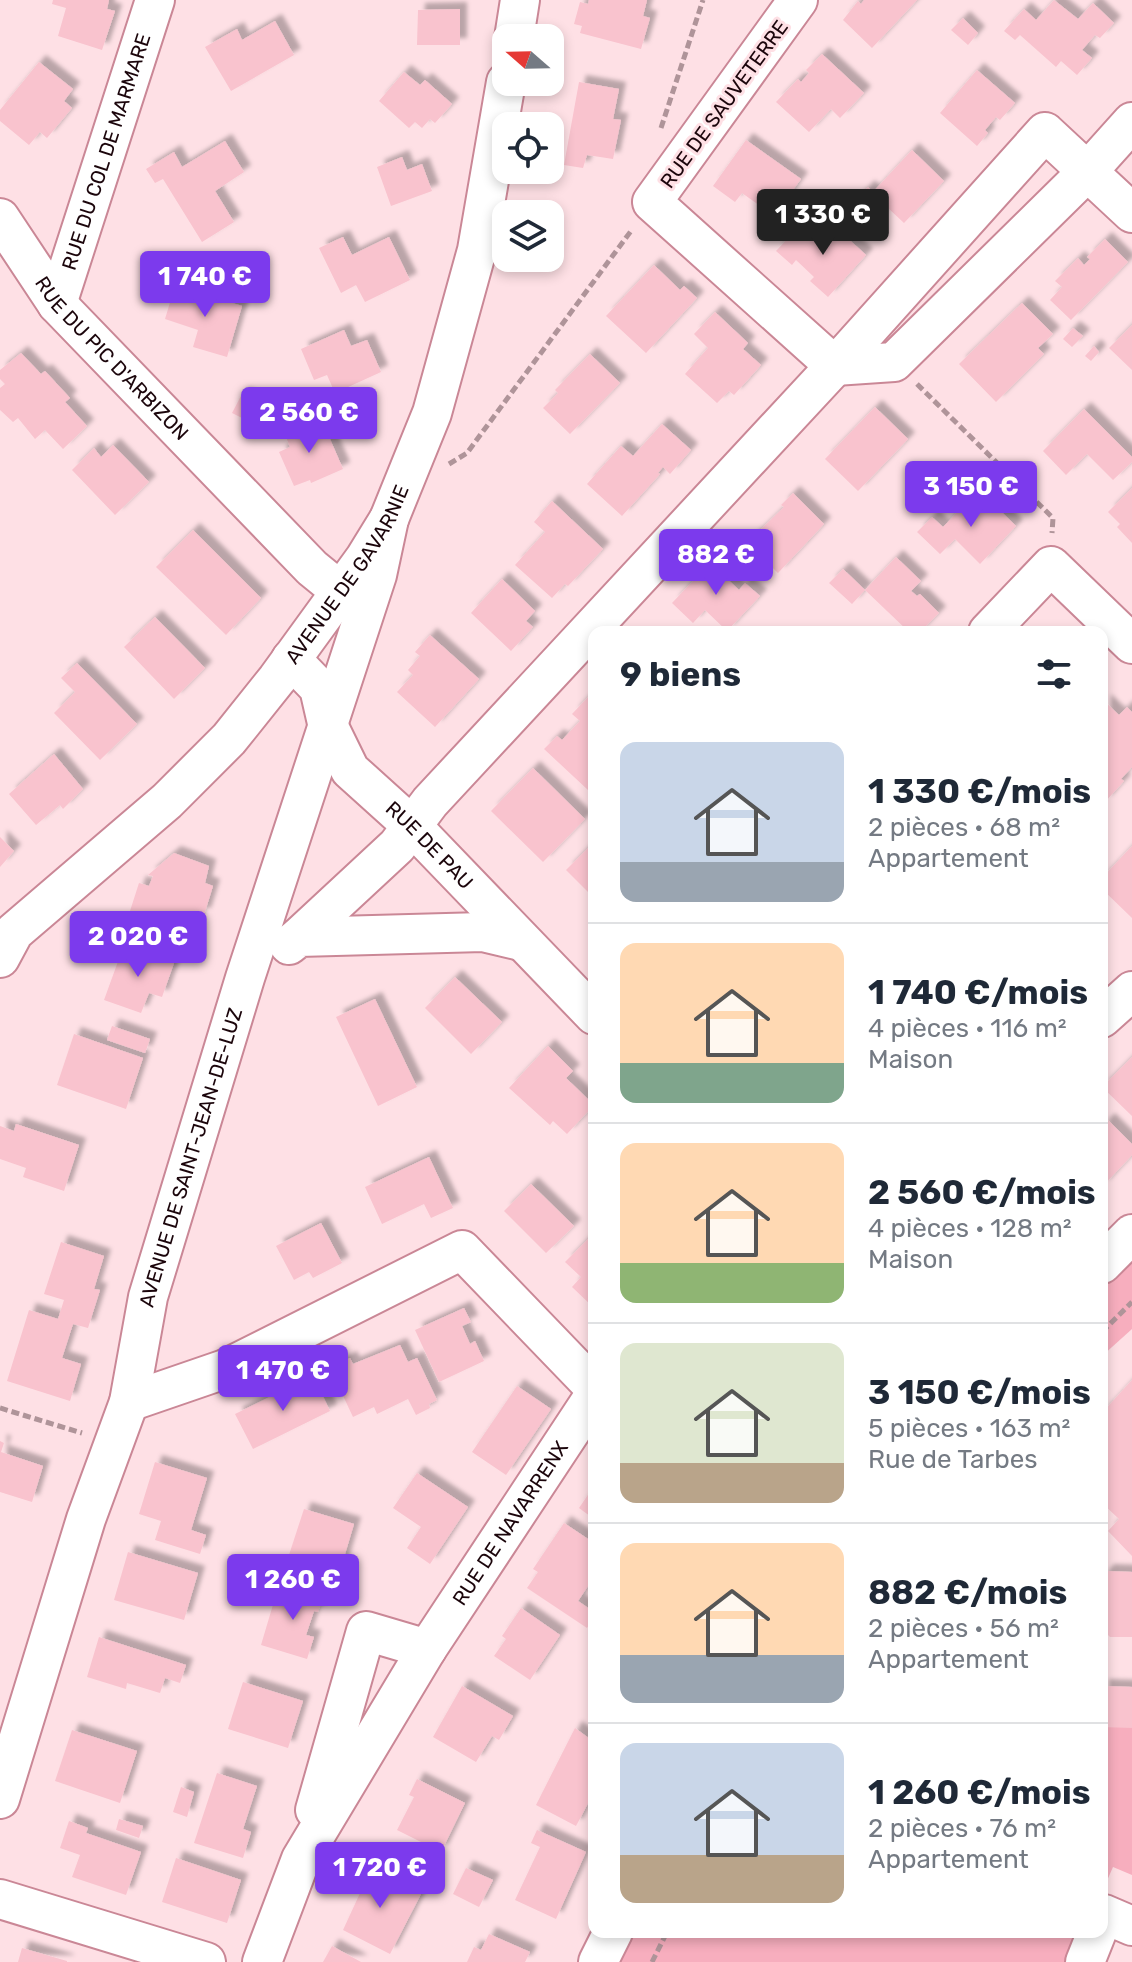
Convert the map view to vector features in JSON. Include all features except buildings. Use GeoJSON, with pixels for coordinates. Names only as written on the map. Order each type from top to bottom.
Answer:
{"type":"FeatureCollection","features":[{"type":"Feature","properties":{"kind":"street","name":"RUE DU COL DE MARMARE"},"geometry":{"type":"LineString","coordinates":[[57,304],[155,0]]}},
{"type":"Feature","properties":{"kind":"street"},"geometry":{"type":"LineString","coordinates":[[516,24],[520,0]]}},
{"type":"Feature","properties":{"kind":"street","name":"RUE DE SAUVETERRE"},"geometry":{"type":"LineString","coordinates":[[798,0],[652,202],[835,366]]}},
{"type":"Feature","properties":{"kind":"street","name":"AVENUE DE GAVARNIE"},"geometry":{"type":"LineString","coordinates":[[0,958],[14,932],[167,801],[229,739],[365,558],[389,519],[432,413],[477,250],[504,96]]}},
{"type":"Feature","properties":{"kind":"street"},"geometry":{"type":"LineString","coordinates":[[835,366],[894,362],[1088,171],[1132,122]]}},
{"type":"Feature","properties":{"kind":"street"},"geometry":{"type":"LineString","coordinates":[[595,626],[1045,132],[1132,213]]}},
{"type":"Feature","properties":{"kind":"street","name":"RUE DU PIC D'ARBIZON"},"geometry":{"type":"LineString","coordinates":[[0,218],[57,304],[312,568],[339,590]]}},
{"type":"Feature","properties":{"kind":"street","name":"AVENUE DE SAINT-JEAN-DE-LUZ"},"geometry":{"type":"LineString","coordinates":[[0,1799],[86,1519],[129,1402],[148,1297],[245,978],[377,575],[389,519]]}},
{"type":"Feature","properties":{"kind":"street"},"geometry":{"type":"LineString","coordinates":[[994,626],[1051,566],[1132,644]]}},
{"type":"Feature","properties":{"kind":"street"},"geometry":{"type":"LineString","coordinates":[[245,978],[299,937],[397,846],[411,825],[588,633]]}},
{"type":"Feature","properties":{"kind":"street","name":"RUE DE PAU"},"geometry":{"type":"LineString","coordinates":[[291,659],[319,688],[327,723],[350,770],[411,825],[588,1009]]}},
{"type":"Feature","properties":{"kind":"street"},"geometry":{"type":"LineString","coordinates":[[299,937],[483,932],[521,941]]}},
{"type":"Feature","properties":{"kind":"street"},"geometry":{"type":"LineString","coordinates":[[1108,1013],[1132,991]]}},
{"type":"Feature","properties":{"kind":"street"},"geometry":{"type":"LineString","coordinates":[[1108,1258],[1132,1234]]}},
{"type":"Feature","properties":{"kind":"street"},"geometry":{"type":"LineString","coordinates":[[129,1402],[225,1369],[462,1250],[588,1381]]}},
{"type":"Feature","properties":{"kind":"street","name":"RUE DE NAVARRENX"},"geometry":{"type":"LineString","coordinates":[[301,1859],[427,1649],[588,1405]]}},
{"type":"Feature","properties":{"kind":"street","name":"RUE DE NAVARRENX"},"geometry":{"type":"LineString","coordinates":[[262,1962],[301,1859],[366,1631],[427,1649]]}},
{"type":"Feature","properties":{"kind":"street"},"geometry":{"type":"LineString","coordinates":[[0,1899],[206,1962]]}},
{"type":"Feature","properties":{"kind":"street"},"geometry":{"type":"LineString","coordinates":[[1108,1916],[1132,1926]]}},
{"type":"Feature","properties":{"kind":"street"},"geometry":{"type":"LineString","coordinates":[[598,1962],[610,1938]]}},
{"type":"Feature","properties":{"kind":"street"},"geometry":{"type":"LineString","coordinates":[[1085,1962],[1095,1938]]}},
{"type":"Feature","properties":{"kind":"path"},"geometry":{"type":"LineString","coordinates":[[660,134],[703,0]]}},
{"type":"Feature","properties":{"kind":"path"},"geometry":{"type":"LineString","coordinates":[[411,462],[433,466],[451,464],[467,453],[652,202]]}},
{"type":"Feature","properties":{"kind":"path"},"geometry":{"type":"LineString","coordinates":[[894,362],[1053,518],[1051,566]]}},
{"type":"Feature","properties":{"kind":"path"},"geometry":{"type":"LineString","coordinates":[[1108,1326],[1132,1302]]}},
{"type":"Feature","properties":{"kind":"path"},"geometry":{"type":"LineString","coordinates":[[0,1408],[114,1443]]}},
{"type":"Feature","properties":{"kind":"path"},"geometry":{"type":"LineString","coordinates":[[652,1962],[664,1938]]}},
{"type":"Feature","properties":{"kind":"shaded area"},"geometry":{"type":"Polygon","coordinates":[[[1132,1261],[1132,1329],[1108,1351],[1108,1284],[1132,1261]]]}},
{"type":"Feature","properties":{"kind":"shaded area"},"geometry":{"type":"Polygon","coordinates":[[[1108,1725],[1132,1725],[1132,1875],[1113,1867],[1108,1878],[1108,1725]]]}},
{"type":"Feature","properties":{"kind":"shaded area"},"geometry":{"type":"Polygon","coordinates":[[[628,1938],[1082,1938],[1072,1962],[616,1962],[628,1938]]]}}]}
